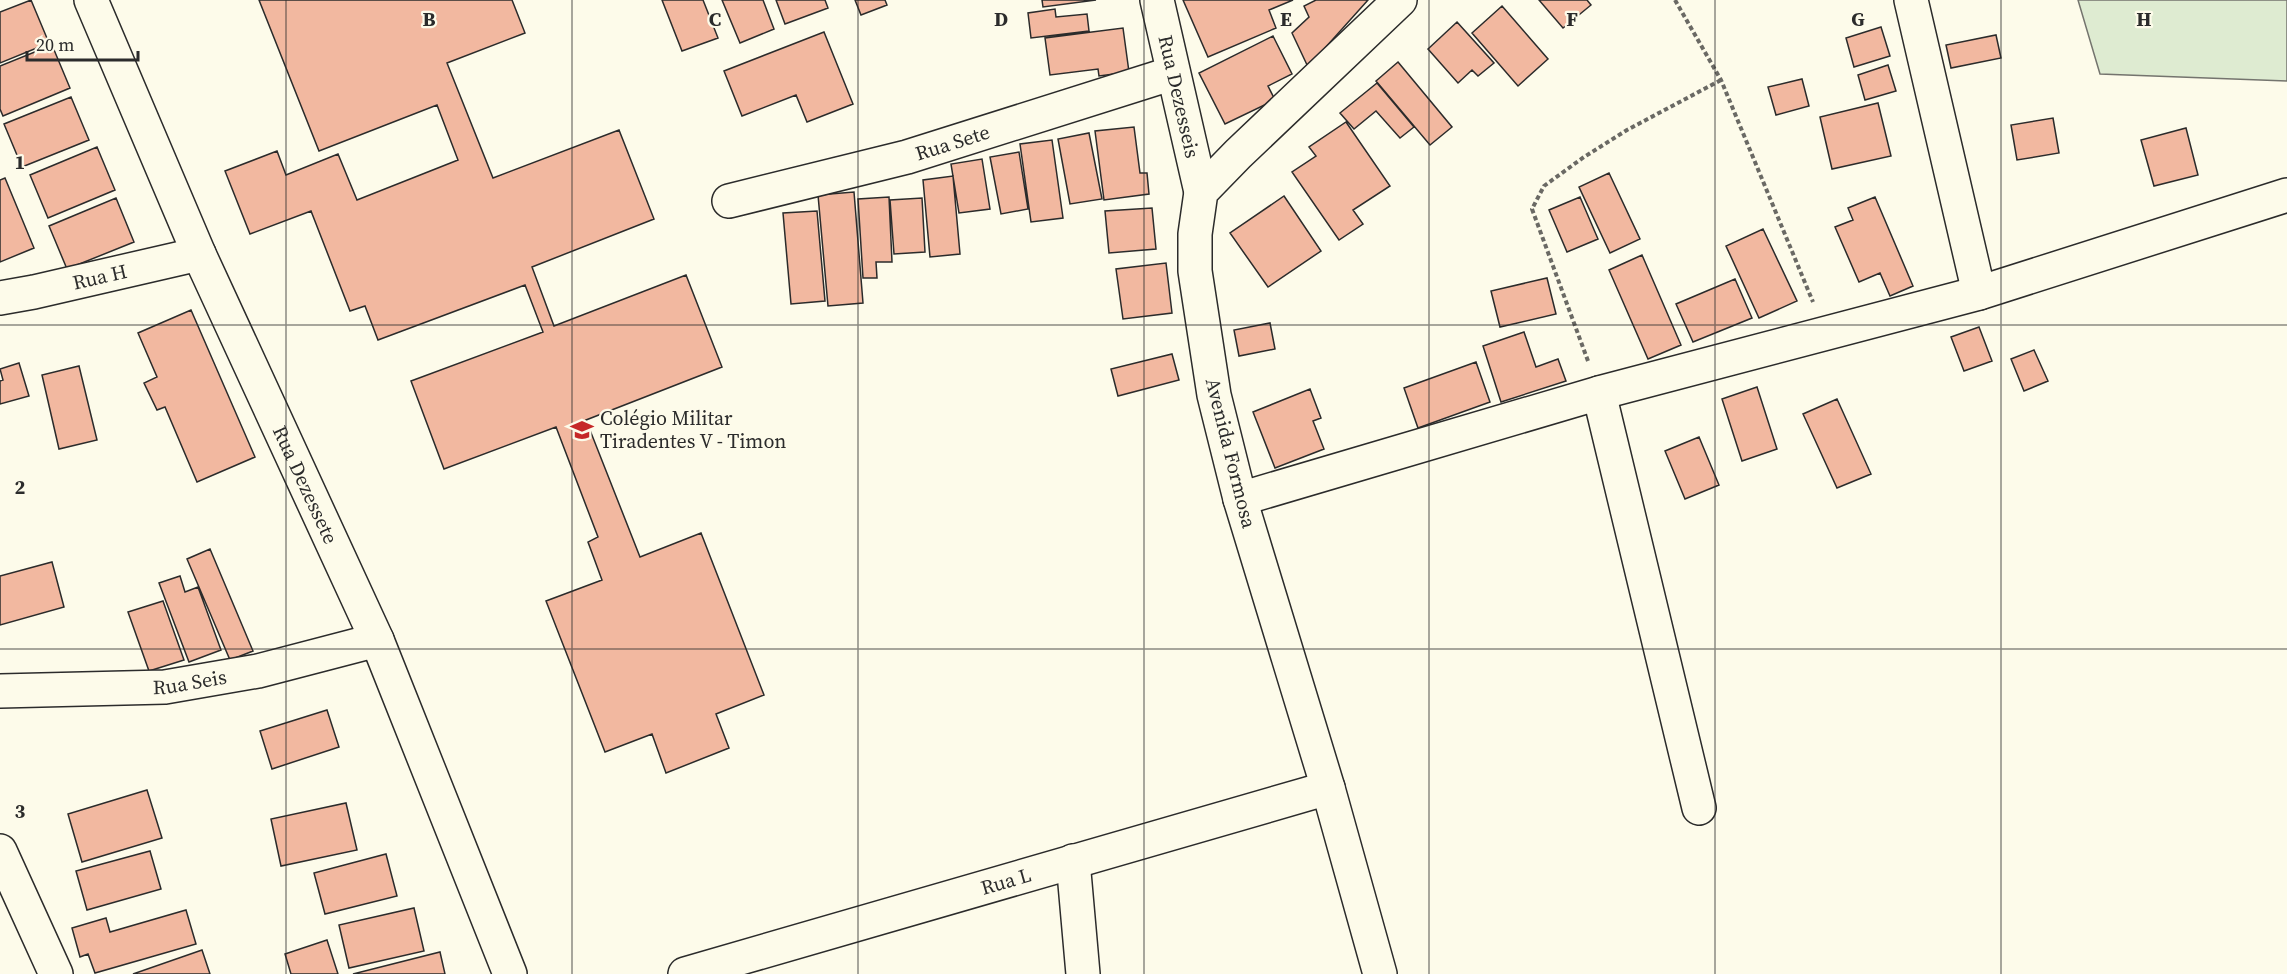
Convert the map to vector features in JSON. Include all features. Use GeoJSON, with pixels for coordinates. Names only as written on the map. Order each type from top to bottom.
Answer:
{"type":"FeatureCollection","features":[{"type":"Feature","properties":{"kind":"street","name":"Rua Dezessete"},"geometry":{"type":"LineString","coordinates":[[91,0],[199,254],[376,640],[510,974]]}},
{"type":"Feature","properties":{"kind":"street","name":"Rua Dezesseis"},"geometry":{"type":"LineString","coordinates":[[1157,0],[1201,192]]}},
{"type":"Feature","properties":{"kind":"street"},"geometry":{"type":"LineString","coordinates":[[1201,192],[1400,0]]}},
{"type":"Feature","properties":{"kind":"street"},"geometry":{"type":"LineString","coordinates":[[1911,0],[1979,293]]}},
{"type":"Feature","properties":{"kind":"street","name":"Rua Sete"},"geometry":{"type":"LineString","coordinates":[[729,201],[907,157],[1173,73]]}},
{"type":"Feature","properties":{"kind":"street","name":"Avenida Formosa"},"geometry":{"type":"LineString","coordinates":[[1201,192],[1195,234],[1195,271],[1214,395],[1240,499],[1328,789],[1380,974]]}},
{"type":"Feature","properties":{"kind":"street"},"geometry":{"type":"LineString","coordinates":[[1240,499],[1599,393],[1979,293],[2287,195]]}},
{"type":"Feature","properties":{"kind":"street","name":"Rua H"},"geometry":{"type":"LineString","coordinates":[[0,298],[199,254]]}},
{"type":"Feature","properties":{"kind":"street"},"geometry":{"type":"LineString","coordinates":[[1599,393],[1699,808]]}},
{"type":"Feature","properties":{"kind":"street","name":"Rua Seis"},"geometry":{"type":"LineString","coordinates":[[0,691],[165,687],[258,671],[376,640]]}},
{"type":"Feature","properties":{"kind":"street","name":"Rua L"},"geometry":{"type":"LineString","coordinates":[[685,974],[1328,789]]}},
{"type":"Feature","properties":{"kind":"street"},"geometry":{"type":"LineString","coordinates":[[0,851],[56,974]]}},
{"type":"Feature","properties":{"kind":"street"},"geometry":{"type":"LineString","coordinates":[[1073,861],[1083,974]]}},
{"type":"Feature","properties":{"kind":"path"},"geometry":{"type":"LineString","coordinates":[[1676,0],[1721,80],[1826,333]]}},
{"type":"Feature","properties":{"kind":"path"},"geometry":{"type":"LineString","coordinates":[[1599,393],[1533,209],[1544,186],[1584,157],[1627,130],[1721,80]]}},
{"type":"Feature","properties":{"kind":"green space"},"geometry":{"type":"Polygon","coordinates":[[[2078,0],[2287,0],[2287,81],[2100,74],[2078,0]]]}},
{"type":"Feature","properties":{"kind":"building"},"geometry":{"type":"Polygon","coordinates":[[[31,0],[49,43],[0,63],[0,12],[31,0]]]}},
{"type":"Feature","properties":{"kind":"building"},"geometry":{"type":"Polygon","coordinates":[[[259,0],[512,0],[525,33],[447,63],[493,178],[619,130],[654,219],[532,267],[554,326],[686,275],[722,367],[586,420],[640,557],[701,533],[764,695],[716,714],[729,748],[666,773],[652,734],[605,752],[546,601],[602,580],[588,542],[598,537],[556,427],[444,469],[411,381],[543,332],[525,285],[378,340],[365,306],[350,311],[311,211],[250,234],[225,171],[277,151],[286,175],[338,154],[357,200],[458,160],[437,105],[319,151],[259,0]]]}},
{"type":"Feature","properties":{"kind":"building"},"geometry":{"type":"Polygon","coordinates":[[[662,0],[703,0],[718,38],[682,51],[662,0]]]}},
{"type":"Feature","properties":{"kind":"building"},"geometry":{"type":"Polygon","coordinates":[[[722,0],[763,0],[774,29],[740,43],[722,0]]]}},
{"type":"Feature","properties":{"kind":"building"},"geometry":{"type":"Polygon","coordinates":[[[776,0],[825,0],[828,8],[785,24],[776,0]]]}},
{"type":"Feature","properties":{"kind":"building"},"geometry":{"type":"Polygon","coordinates":[[[855,0],[885,0],[887,5],[861,15],[855,0]]]}},
{"type":"Feature","properties":{"kind":"building"},"geometry":{"type":"Polygon","coordinates":[[[1042,0],[1096,0],[1043,7],[1042,0]]]}},
{"type":"Feature","properties":{"kind":"building"},"geometry":{"type":"Polygon","coordinates":[[[1183,0],[1293,0],[1269,10],[1276,28],[1208,57],[1183,0]]]}},
{"type":"Feature","properties":{"kind":"building"},"geometry":{"type":"Polygon","coordinates":[[[1316,0],[1368,0],[1308,67],[1292,33],[1309,17],[1304,6],[1316,0]]]}},
{"type":"Feature","properties":{"kind":"building"},"geometry":{"type":"Polygon","coordinates":[[[1539,0],[1587,0],[1591,5],[1563,28],[1539,0]]]}},
{"type":"Feature","properties":{"kind":"building"},"geometry":{"type":"Polygon","coordinates":[[[1502,6],[1548,59],[1518,86],[1472,33],[1502,6]]]}},
{"type":"Feature","properties":{"kind":"building"},"geometry":{"type":"Polygon","coordinates":[[[1055,9],[1056,17],[1087,14],[1089,31],[1031,38],[1028,13],[1055,9]]]}},
{"type":"Feature","properties":{"kind":"building"},"geometry":{"type":"Polygon","coordinates":[[[1457,22],[1494,63],[1478,76],[1472,70],[1458,83],[1428,49],[1457,22]]]}},
{"type":"Feature","properties":{"kind":"building"},"geometry":{"type":"Polygon","coordinates":[[[1881,27],[1890,56],[1854,67],[1846,38],[1881,27]]]}},
{"type":"Feature","properties":{"kind":"building"},"geometry":{"type":"Polygon","coordinates":[[[1123,28],[1129,72],[1099,76],[1098,69],[1050,75],[1045,38],[1123,28]]]}},
{"type":"Feature","properties":{"kind":"building"},"geometry":{"type":"Polygon","coordinates":[[[824,32],[853,104],[807,122],[796,95],[742,116],[724,71],[824,32]]]}},
{"type":"Feature","properties":{"kind":"building"},"geometry":{"type":"Polygon","coordinates":[[[1996,35],[2001,58],[1951,68],[1946,45],[1996,35]]]}},
{"type":"Feature","properties":{"kind":"building"},"geometry":{"type":"Polygon","coordinates":[[[1273,36],[1292,74],[1268,86],[1275,100],[1225,124],[1199,73],[1273,36]]]}},
{"type":"Feature","properties":{"kind":"building"},"geometry":{"type":"Polygon","coordinates":[[[52,45],[70,88],[3,116],[0,109],[0,66],[52,45]]]}},
{"type":"Feature","properties":{"kind":"building"},"geometry":{"type":"Polygon","coordinates":[[[1398,62],[1452,127],[1430,145],[1376,81],[1398,62]]]}},
{"type":"Feature","properties":{"kind":"building"},"geometry":{"type":"Polygon","coordinates":[[[1888,65],[1896,91],[1865,100],[1858,75],[1888,65]]]}},
{"type":"Feature","properties":{"kind":"building"},"geometry":{"type":"Polygon","coordinates":[[[1802,79],[1809,106],[1776,115],[1768,87],[1802,79]]]}},
{"type":"Feature","properties":{"kind":"building"},"geometry":{"type":"Polygon","coordinates":[[[1377,83],[1414,127],[1400,138],[1376,111],[1354,129],[1340,113],[1377,83]]]}},
{"type":"Feature","properties":{"kind":"building"},"geometry":{"type":"Polygon","coordinates":[[[71,97],[89,140],[22,167],[4,124],[71,97]]]}},
{"type":"Feature","properties":{"kind":"building"},"geometry":{"type":"Polygon","coordinates":[[[1878,103],[1891,156],[1832,169],[1820,117],[1878,103]]]}},
{"type":"Feature","properties":{"kind":"building"},"geometry":{"type":"Polygon","coordinates":[[[2053,118],[2059,153],[2017,160],[2011,125],[2053,118]]]}},
{"type":"Feature","properties":{"kind":"building"},"geometry":{"type":"Polygon","coordinates":[[[1346,122],[1390,186],[1353,210],[1363,224],[1339,240],[1292,172],[1316,156],[1309,147],[1346,122]]]}},
{"type":"Feature","properties":{"kind":"building"},"geometry":{"type":"Polygon","coordinates":[[[1134,127],[1140,173],[1147,173],[1149,194],[1104,200],[1095,131],[1134,127]]]}},
{"type":"Feature","properties":{"kind":"building"},"geometry":{"type":"Polygon","coordinates":[[[2186,128],[2198,175],[2154,186],[2141,140],[2186,128]]]}},
{"type":"Feature","properties":{"kind":"building"},"geometry":{"type":"Polygon","coordinates":[[[1089,133],[1102,199],[1070,204],[1058,139],[1089,133]]]}},
{"type":"Feature","properties":{"kind":"building"},"geometry":{"type":"Polygon","coordinates":[[[1052,140],[1063,218],[1031,222],[1020,144],[1052,140]]]}},
{"type":"Feature","properties":{"kind":"building"},"geometry":{"type":"Polygon","coordinates":[[[97,147],[115,190],[48,218],[30,175],[97,147]]]}},
{"type":"Feature","properties":{"kind":"building"},"geometry":{"type":"Polygon","coordinates":[[[1019,152],[1028,209],[1001,214],[990,157],[1019,152]]]}},
{"type":"Feature","properties":{"kind":"building"},"geometry":{"type":"Polygon","coordinates":[[[982,159],[990,209],[959,213],[951,164],[982,159]]]}},
{"type":"Feature","properties":{"kind":"building"},"geometry":{"type":"Polygon","coordinates":[[[1609,173],[1640,239],[1610,253],[1579,187],[1609,173]]]}},
{"type":"Feature","properties":{"kind":"building"},"geometry":{"type":"Polygon","coordinates":[[[953,176],[960,254],[930,257],[923,180],[953,176]]]}},
{"type":"Feature","properties":{"kind":"building"},"geometry":{"type":"Polygon","coordinates":[[[5,178],[34,248],[0,262],[0,180],[5,178]]]}},
{"type":"Feature","properties":{"kind":"building"},"geometry":{"type":"Polygon","coordinates":[[[854,192],[863,303],[828,306],[818,195],[854,192]]]}},
{"type":"Feature","properties":{"kind":"building"},"geometry":{"type":"Polygon","coordinates":[[[1284,196],[1321,251],[1268,287],[1230,233],[1284,196]]]}},
{"type":"Feature","properties":{"kind":"building"},"geometry":{"type":"Polygon","coordinates":[[[889,197],[892,262],[876,262],[877,278],[863,278],[858,199],[889,197]]]}},
{"type":"Feature","properties":{"kind":"building"},"geometry":{"type":"Polygon","coordinates":[[[1580,197],[1598,239],[1567,252],[1549,210],[1580,197]]]}},
{"type":"Feature","properties":{"kind":"building"},"geometry":{"type":"Polygon","coordinates":[[[1875,197],[1913,286],[1890,296],[1880,273],[1859,282],[1835,227],[1853,220],[1848,208],[1875,197]]]}},
{"type":"Feature","properties":{"kind":"building"},"geometry":{"type":"Polygon","coordinates":[[[116,198],[134,242],[67,269],[49,226],[116,198]]]}},
{"type":"Feature","properties":{"kind":"building"},"geometry":{"type":"Polygon","coordinates":[[[922,198],[925,252],[894,254],[890,200],[922,198]]]}},
{"type":"Feature","properties":{"kind":"building"},"geometry":{"type":"Polygon","coordinates":[[[1152,208],[1156,249],[1109,253],[1105,211],[1152,208]]]}},
{"type":"Feature","properties":{"kind":"building"},"geometry":{"type":"Polygon","coordinates":[[[817,211],[825,301],[791,304],[783,213],[817,211]]]}},
{"type":"Feature","properties":{"kind":"building"},"geometry":{"type":"Polygon","coordinates":[[[1763,229],[1797,301],[1759,318],[1726,246],[1763,229]]]}},
{"type":"Feature","properties":{"kind":"building"},"geometry":{"type":"Polygon","coordinates":[[[1642,255],[1681,345],[1648,359],[1609,270],[1642,255]]]}},
{"type":"Feature","properties":{"kind":"building"},"geometry":{"type":"Polygon","coordinates":[[[1166,263],[1172,313],[1123,319],[1116,269],[1166,263]]]}},
{"type":"Feature","properties":{"kind":"building"},"geometry":{"type":"Polygon","coordinates":[[[1547,278],[1556,314],[1500,327],[1491,291],[1547,278]]]}},
{"type":"Feature","properties":{"kind":"building"},"geometry":{"type":"Polygon","coordinates":[[[1735,279],[1752,318],[1693,342],[1676,304],[1735,279]]]}},
{"type":"Feature","properties":{"kind":"building"},"geometry":{"type":"Polygon","coordinates":[[[191,310],[255,457],[197,482],[165,407],[157,410],[144,383],[157,377],[138,333],[191,310]]]}},
{"type":"Feature","properties":{"kind":"building"},"geometry":{"type":"Polygon","coordinates":[[[1270,323],[1275,349],[1239,356],[1234,330],[1270,323]]]}},
{"type":"Feature","properties":{"kind":"building"},"geometry":{"type":"Polygon","coordinates":[[[1979,327],[1992,361],[1964,371],[1951,337],[1979,327]]]}},
{"type":"Feature","properties":{"kind":"building"},"geometry":{"type":"Polygon","coordinates":[[[1524,332],[1536,367],[1558,359],[1566,381],[1501,402],[1483,346],[1524,332]]]}},
{"type":"Feature","properties":{"kind":"building"},"geometry":{"type":"Polygon","coordinates":[[[2034,350],[2048,381],[2024,391],[2011,359],[2034,350]]]}},
{"type":"Feature","properties":{"kind":"building"},"geometry":{"type":"Polygon","coordinates":[[[1172,354],[1179,380],[1118,396],[1111,369],[1172,354]]]}},
{"type":"Feature","properties":{"kind":"building"},"geometry":{"type":"Polygon","coordinates":[[[1476,362],[1490,402],[1418,428],[1404,388],[1476,362]]]}},
{"type":"Feature","properties":{"kind":"building"},"geometry":{"type":"Polygon","coordinates":[[[19,363],[29,396],[0,404],[0,381],[3,380],[0,369],[19,363]]]}},
{"type":"Feature","properties":{"kind":"building"},"geometry":{"type":"Polygon","coordinates":[[[79,366],[97,440],[59,449],[42,375],[79,366]]]}},
{"type":"Feature","properties":{"kind":"building"},"geometry":{"type":"Polygon","coordinates":[[[1757,387],[1777,449],[1742,461],[1722,399],[1757,387]]]}},
{"type":"Feature","properties":{"kind":"building"},"geometry":{"type":"Polygon","coordinates":[[[1310,389],[1321,418],[1313,421],[1324,449],[1275,468],[1253,412],[1310,389]]]}},
{"type":"Feature","properties":{"kind":"building"},"geometry":{"type":"Polygon","coordinates":[[[1837,399],[1871,474],[1837,488],[1803,414],[1837,399]]]}},
{"type":"Feature","properties":{"kind":"building"},"geometry":{"type":"Polygon","coordinates":[[[1699,437],[1719,485],[1685,499],[1665,451],[1699,437]]]}},
{"type":"Feature","properties":{"kind":"building"},"geometry":{"type":"Polygon","coordinates":[[[210,549],[253,651],[230,660],[187,559],[210,549]]]}},
{"type":"Feature","properties":{"kind":"building"},"geometry":{"type":"Polygon","coordinates":[[[52,562],[64,607],[0,625],[0,576],[52,562]]]}},
{"type":"Feature","properties":{"kind":"building"},"geometry":{"type":"Polygon","coordinates":[[[180,576],[185,592],[198,587],[221,650],[189,662],[159,583],[180,576]]]}},
{"type":"Feature","properties":{"kind":"building"},"geometry":{"type":"Polygon","coordinates":[[[163,601],[184,660],[149,671],[128,612],[163,601]]]}},
{"type":"Feature","properties":{"kind":"building"},"geometry":{"type":"Polygon","coordinates":[[[327,710],[339,747],[272,769],[260,731],[327,710]]]}},
{"type":"Feature","properties":{"kind":"building"},"geometry":{"type":"Polygon","coordinates":[[[147,790],[162,838],[82,862],[68,814],[147,790]]]}},
{"type":"Feature","properties":{"kind":"building"},"geometry":{"type":"Polygon","coordinates":[[[346,803],[357,850],[281,866],[271,819],[346,803]]]}},
{"type":"Feature","properties":{"kind":"building"},"geometry":{"type":"Polygon","coordinates":[[[150,851],[161,889],[87,910],[76,871],[150,851]]]}},
{"type":"Feature","properties":{"kind":"building"},"geometry":{"type":"Polygon","coordinates":[[[386,854],[397,896],[325,914],[314,873],[386,854]]]}},
{"type":"Feature","properties":{"kind":"building"},"geometry":{"type":"Polygon","coordinates":[[[414,908],[424,951],[349,968],[339,925],[414,908]]]}},
{"type":"Feature","properties":{"kind":"building"},"geometry":{"type":"Polygon","coordinates":[[[186,910],[196,944],[95,973],[88,954],[80,957],[72,928],[106,918],[110,932],[186,910]]]}},
{"type":"Feature","properties":{"kind":"building"},"geometry":{"type":"Polygon","coordinates":[[[327,940],[338,974],[291,974],[285,954],[327,940]]]}},
{"type":"Feature","properties":{"kind":"building"},"geometry":{"type":"Polygon","coordinates":[[[202,950],[210,974],[133,974],[202,950]]]}},
{"type":"Feature","properties":{"kind":"building"},"geometry":{"type":"Polygon","coordinates":[[[440,952],[445,974],[353,974],[440,952]]]}},
{"type":"Feature","properties":{"kind":"place","name":"Colégio Militar Tiradentes V - Timon"},"geometry":{"type":"Point","coordinates":[582,430]}}]}
